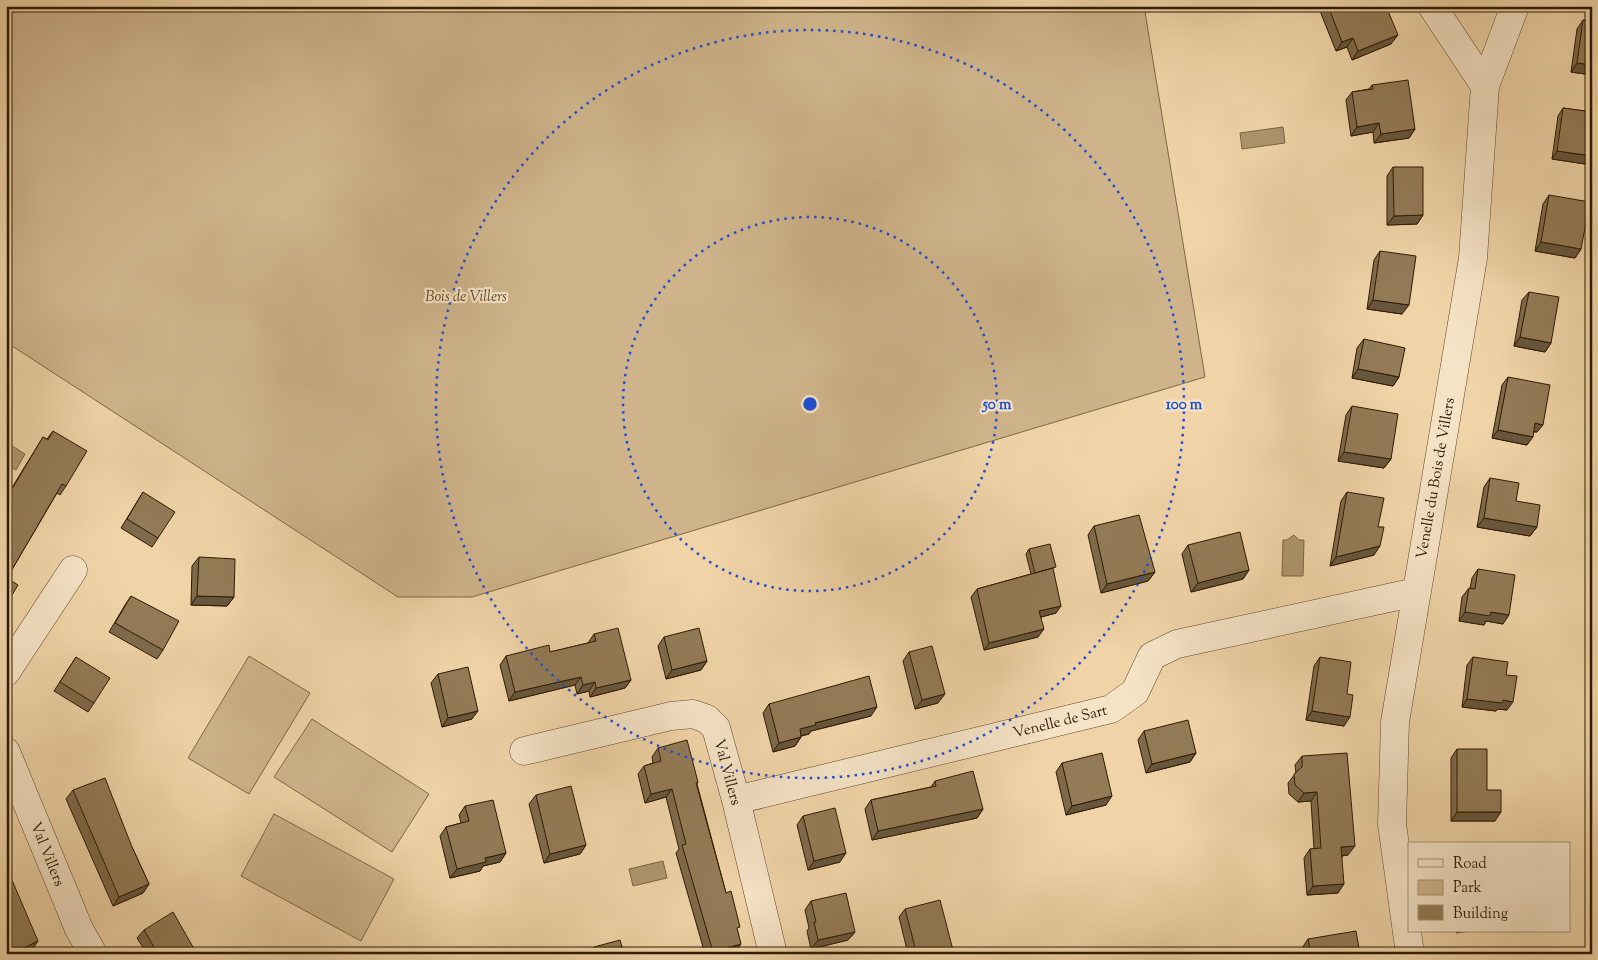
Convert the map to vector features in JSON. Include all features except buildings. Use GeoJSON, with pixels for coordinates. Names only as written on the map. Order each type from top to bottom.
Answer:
{"type":"FeatureCollection","features":[{"type":"Feature","properties":{"kind":"street"},"geometry":{"type":"LineString","coordinates":[[1432,6],[1485,86]]}},
{"type":"Feature","properties":{"kind":"street","name":"Venelle du Bois de Villers"},"geometry":{"type":"LineString","coordinates":[[1410,954],[1392,824],[1395,722],[1473,258],[1485,86],[1515,6]]}},
{"type":"Feature","properties":{"kind":"street"},"geometry":{"type":"LineString","coordinates":[[6,672],[73,570]]}},
{"type":"Feature","properties":{"kind":"street","name":"Venelle de Sart"},"geometry":{"type":"LineString","coordinates":[[736,800],[1111,709],[1135,692],[1152,656],[1177,644],[1416,592]]}},
{"type":"Feature","properties":{"kind":"street","name":"Val Villers"},"geometry":{"type":"LineString","coordinates":[[524,751],[671,716],[694,714],[707,719],[716,728],[736,800],[773,954]]}},
{"type":"Feature","properties":{"kind":"street","name":"Val Villers"},"geometry":{"type":"LineString","coordinates":[[6,752],[79,929],[93,954]]}},
{"type":"Feature","properties":{"kind":"green space","name":"Bois de Villers"},"geometry":{"type":"Polygon","coordinates":[[[6,6],[1144,6],[1205,377],[472,597],[398,597],[6,342],[6,6]]]}},
{"type":"Feature","properties":{"kind":"green space"},"geometry":{"type":"Polygon","coordinates":[[[249,656],[310,693],[249,794],[188,758],[249,656]]]}},
{"type":"Feature","properties":{"kind":"green space"},"geometry":{"type":"Polygon","coordinates":[[[312,719],[429,794],[392,852],[274,777],[312,719]]]}},
{"type":"Feature","properties":{"kind":"green space"},"geometry":{"type":"Polygon","coordinates":[[[274,814],[394,879],[361,941],[241,876],[274,814]]]}},
{"type":"Feature","properties":{"kind":"shaded area"},"geometry":{"type":"Polygon","coordinates":[[[1283,127],[1285,143],[1242,149],[1240,133],[1283,127]]]}},
{"type":"Feature","properties":{"kind":"shaded area"},"geometry":{"type":"Polygon","coordinates":[[[6,442],[25,454],[16,470],[6,464],[6,442]]]}},
{"type":"Feature","properties":{"kind":"shaded area"},"geometry":{"type":"Polygon","coordinates":[[[1294,535],[1299,540],[1304,540],[1303,576],[1282,576],[1283,540],[1287,540],[1294,535]]]}},
{"type":"Feature","properties":{"kind":"shaded area"},"geometry":{"type":"Polygon","coordinates":[[[663,861],[667,878],[633,886],[629,869],[663,861]]]}}]}
